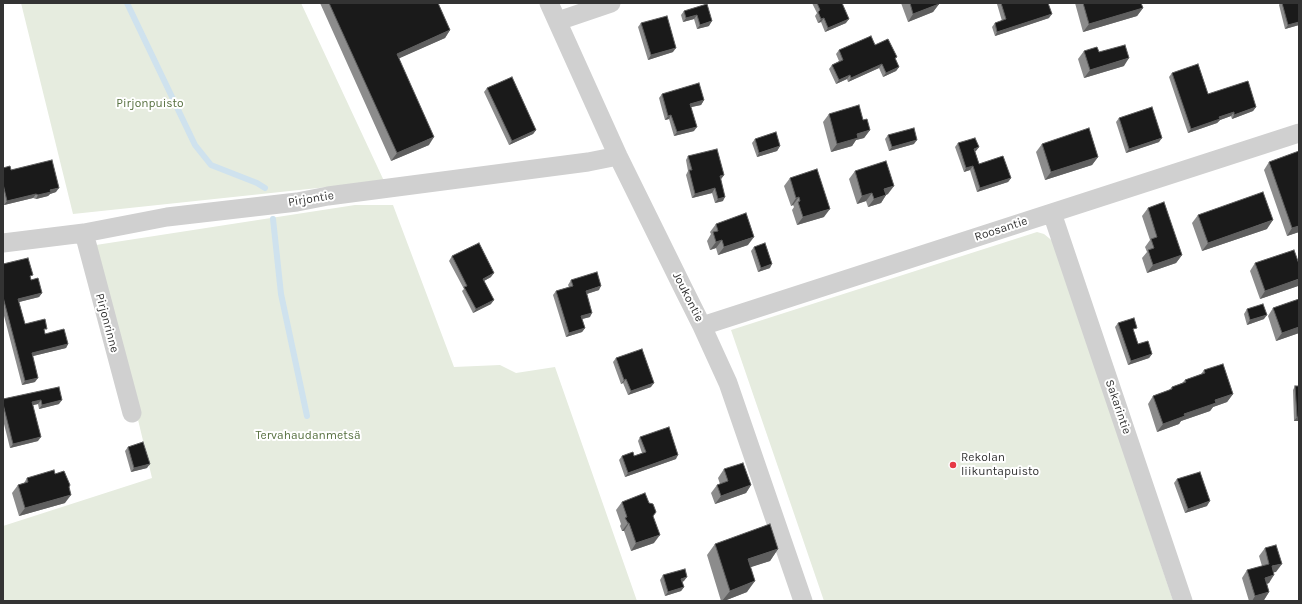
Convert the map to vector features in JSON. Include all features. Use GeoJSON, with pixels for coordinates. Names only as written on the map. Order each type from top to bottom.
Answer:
{"type":"FeatureCollection","features":[{"type":"Feature","properties":{"kind":"street","name":"Joukontie"},"geometry":{"type":"LineString","coordinates":[[549,3],[618,156],[702,326],[728,383],[803,601]]}},
{"type":"Feature","properties":{"kind":"street"},"geometry":{"type":"LineString","coordinates":[[558,21],[611,3]]}},
{"type":"Feature","properties":{"kind":"street","name":"Roosantie"},"geometry":{"type":"LineString","coordinates":[[702,326],[1299,133]]}},
{"type":"Feature","properties":{"kind":"street","name":"Pirjontie"},"geometry":{"type":"LineString","coordinates":[[3,243],[84,233],[167,217],[297,202],[328,196],[588,162],[618,156]]}},
{"type":"Feature","properties":{"kind":"street","name":"Sakarintie"},"geometry":{"type":"LineString","coordinates":[[1052,213],[1183,601]]}},
{"type":"Feature","properties":{"kind":"street","name":"Pirjonrinne"},"geometry":{"type":"LineString","coordinates":[[84,233],[132,413]]}},
{"type":"Feature","properties":{"kind":"green space","name":"Pirjonpuisto"},"geometry":{"type":"Polygon","coordinates":[[[21,3],[301,3],[384,181],[73,214],[21,3]]]}},
{"type":"Feature","properties":{"kind":"green space","name":"Tervahaudanmetsä"},"geometry":{"type":"Polygon","coordinates":[[[355,205],[393,205],[454,367],[500,365],[516,373],[555,367],[637,601],[3,601],[3,526],[152,478],[96,245],[355,205]]]}},
{"type":"Feature","properties":{"kind":"green space","name":"Rekolan liikuntapuisto"},"geometry":{"type":"Polygon","coordinates":[[[1037,232],[1044,234],[1055,243],[1173,601],[824,601],[731,330],[1037,232]]]}},
{"type":"Feature","properties":{"kind":"building"},"geometry":{"type":"Polygon","coordinates":[[[329,3],[438,3],[450,30],[397,54],[434,137],[397,153],[329,3]]]}},
{"type":"Feature","properties":{"kind":"building"},"geometry":{"type":"Polygon","coordinates":[[[817,3],[842,3],[849,19],[828,28],[824,18],[821,19],[818,12],[820,10],[817,3]]]}},
{"type":"Feature","properties":{"kind":"building"},"geometry":{"type":"Polygon","coordinates":[[[910,3],[938,3],[939,4],[913,14],[910,3]]]}},
{"type":"Feature","properties":{"kind":"building"},"geometry":{"type":"Polygon","coordinates":[[[1001,3],[1048,3],[1052,14],[997,32],[995,23],[1006,19],[1001,3]]]}},
{"type":"Feature","properties":{"kind":"building"},"geometry":{"type":"Polygon","coordinates":[[[1083,3],[1141,3],[1143,8],[1089,24],[1083,3]]]}},
{"type":"Feature","properties":{"kind":"building"},"geometry":{"type":"Polygon","coordinates":[[[1282,3],[1299,3],[1299,22],[1288,25],[1282,3]]]}},
{"type":"Feature","properties":{"kind":"building"},"geometry":{"type":"Polygon","coordinates":[[[707,4],[712,21],[700,25],[697,15],[686,18],[684,11],[707,4]]]}},
{"type":"Feature","properties":{"kind":"building"},"geometry":{"type":"Polygon","coordinates":[[[667,16],[676,48],[651,55],[641,23],[667,16]]]}},
{"type":"Feature","properties":{"kind":"building"},"geometry":{"type":"Polygon","coordinates":[[[871,36],[875,45],[888,39],[897,57],[895,58],[899,67],[886,73],[882,64],[851,78],[850,75],[839,80],[832,65],[843,60],[839,50],[871,36]]]}},
{"type":"Feature","properties":{"kind":"building"},"geometry":{"type":"Polygon","coordinates":[[[1125,45],[1129,58],[1090,70],[1084,51],[1097,47],[1099,52],[1125,45]]]}},
{"type":"Feature","properties":{"kind":"building"},"geometry":{"type":"Polygon","coordinates":[[[1198,64],[1208,94],[1248,81],[1256,107],[1234,115],[1234,112],[1219,117],[1220,119],[1191,129],[1172,73],[1198,64]]]}},
{"type":"Feature","properties":{"kind":"building"},"geometry":{"type":"Polygon","coordinates":[[[512,77],[536,130],[512,141],[487,88],[512,77]]]}},
{"type":"Feature","properties":{"kind":"building"},"geometry":{"type":"Polygon","coordinates":[[[699,83],[704,100],[690,104],[697,127],[677,132],[671,115],[668,116],[662,94],[699,83]]]}},
{"type":"Feature","properties":{"kind":"building"},"geometry":{"type":"Polygon","coordinates":[[[859,105],[863,120],[867,119],[870,130],[857,134],[858,138],[837,144],[829,114],[859,105]]]}},
{"type":"Feature","properties":{"kind":"building"},"geometry":{"type":"Polygon","coordinates":[[[1152,107],[1162,138],[1129,149],[1119,118],[1152,107]]]}},
{"type":"Feature","properties":{"kind":"building"},"geometry":{"type":"Polygon","coordinates":[[[914,128],[917,140],[892,147],[888,135],[914,128]]]}},
{"type":"Feature","properties":{"kind":"building"},"geometry":{"type":"Polygon","coordinates":[[[1089,128],[1098,157],[1051,172],[1042,144],[1089,128]]]}},
{"type":"Feature","properties":{"kind":"building"},"geometry":{"type":"Polygon","coordinates":[[[776,132],[780,146],[759,153],[755,139],[776,132]]]}},
{"type":"Feature","properties":{"kind":"building"},"geometry":{"type":"Polygon","coordinates":[[[975,138],[979,147],[974,149],[979,164],[1003,156],[1011,178],[980,188],[973,166],[966,168],[958,143],[975,138]]]}},
{"type":"Feature","properties":{"kind":"building"},"geometry":{"type":"Polygon","coordinates":[[[717,149],[724,175],[720,176],[725,197],[718,199],[715,188],[695,194],[689,170],[692,170],[688,156],[717,149]]]}},
{"type":"Feature","properties":{"kind":"building"},"geometry":{"type":"Polygon","coordinates":[[[1299,151],[1299,226],[1292,228],[1269,162],[1299,151]]]}},
{"type":"Feature","properties":{"kind":"building"},"geometry":{"type":"Polygon","coordinates":[[[52,160],[59,188],[50,190],[51,192],[7,201],[3,184],[3,168],[10,166],[11,170],[52,160]]]}},
{"type":"Feature","properties":{"kind":"building"},"geometry":{"type":"Polygon","coordinates":[[[886,161],[894,186],[884,189],[886,195],[874,199],[872,193],[862,196],[855,171],[886,161]]]}},
{"type":"Feature","properties":{"kind":"building"},"geometry":{"type":"Polygon","coordinates":[[[817,169],[830,209],[803,217],[798,202],[800,201],[799,197],[796,198],[790,178],[817,169]]]}},
{"type":"Feature","properties":{"kind":"building"},"geometry":{"type":"Polygon","coordinates":[[[1263,192],[1273,220],[1208,243],[1198,215],[1263,192]]]}},
{"type":"Feature","properties":{"kind":"building"},"geometry":{"type":"Polygon","coordinates":[[[1164,202],[1182,255],[1153,265],[1148,250],[1154,248],[1151,239],[1157,237],[1148,208],[1164,202]]]}},
{"type":"Feature","properties":{"kind":"building"},"geometry":{"type":"Polygon","coordinates":[[[746,213],[754,237],[724,247],[722,240],[716,242],[713,232],[718,231],[716,224],[746,213]]]}},
{"type":"Feature","properties":{"kind":"building"},"geometry":{"type":"Polygon","coordinates":[[[479,243],[494,273],[483,279],[494,300],[476,309],[464,287],[467,286],[452,256],[479,243]]]}},
{"type":"Feature","properties":{"kind":"building"},"geometry":{"type":"Polygon","coordinates":[[[765,243],[772,264],[761,268],[754,247],[765,243]]]}},
{"type":"Feature","properties":{"kind":"building"},"geometry":{"type":"Polygon","coordinates":[[[1294,250],[1299,264],[1299,279],[1265,291],[1255,263],[1294,250]]]}},
{"type":"Feature","properties":{"kind":"building"},"geometry":{"type":"Polygon","coordinates":[[[28,258],[33,275],[30,276],[31,280],[38,278],[42,293],[18,299],[25,324],[45,319],[47,329],[44,329],[45,334],[64,329],[68,344],[32,353],[38,378],[25,381],[3,297],[3,264],[28,258]]]}},
{"type":"Feature","properties":{"kind":"building"},"geometry":{"type":"Polygon","coordinates":[[[597,272],[601,286],[586,291],[592,313],[581,316],[585,328],[569,333],[556,291],[573,286],[571,280],[597,272]]]}},
{"type":"Feature","properties":{"kind":"building"},"geometry":{"type":"Polygon","coordinates":[[[1299,299],[1299,327],[1282,333],[1273,308],[1299,299]]]}},
{"type":"Feature","properties":{"kind":"building"},"geometry":{"type":"Polygon","coordinates":[[[1263,304],[1267,315],[1250,320],[1247,309],[1263,304]]]}},
{"type":"Feature","properties":{"kind":"building"},"geometry":{"type":"Polygon","coordinates":[[[1134,318],[1137,328],[1133,329],[1138,344],[1148,341],[1152,354],[1131,361],[1118,323],[1134,318]]]}},
{"type":"Feature","properties":{"kind":"building"},"geometry":{"type":"Polygon","coordinates":[[[642,349],[654,383],[631,391],[626,379],[624,380],[616,358],[642,349]]]}},
{"type":"Feature","properties":{"kind":"building"},"geometry":{"type":"Polygon","coordinates":[[[1223,364],[1233,394],[1215,400],[1216,403],[1184,414],[1185,416],[1163,424],[1153,396],[1186,382],[1185,380],[1205,373],[1204,370],[1223,364]]]}},
{"type":"Feature","properties":{"kind":"building"},"geometry":{"type":"Polygon","coordinates":[[[1295,386],[1299,386],[1299,417],[1297,417],[1295,386]]]}},
{"type":"Feature","properties":{"kind":"building"},"geometry":{"type":"Polygon","coordinates":[[[59,387],[62,400],[42,405],[41,400],[32,402],[41,437],[13,444],[3,399],[59,387]]]}},
{"type":"Feature","properties":{"kind":"building"},"geometry":{"type":"Polygon","coordinates":[[[669,427],[678,455],[628,473],[622,456],[633,452],[634,456],[646,452],[640,437],[669,427]]]}},
{"type":"Feature","properties":{"kind":"building"},"geometry":{"type":"Polygon","coordinates":[[[143,442],[150,464],[134,468],[128,447],[143,442]]]}},
{"type":"Feature","properties":{"kind":"building"},"geometry":{"type":"Polygon","coordinates":[[[743,463],[751,485],[721,496],[717,485],[728,481],[724,469],[743,463]]]}},
{"type":"Feature","properties":{"kind":"building"},"geometry":{"type":"Polygon","coordinates":[[[54,470],[55,474],[64,471],[70,485],[71,495],[25,508],[18,485],[28,482],[27,478],[54,470]]]}},
{"type":"Feature","properties":{"kind":"building"},"geometry":{"type":"Polygon","coordinates":[[[1200,472],[1210,501],[1188,509],[1177,479],[1200,472]]]}},
{"type":"Feature","properties":{"kind":"building"},"geometry":{"type":"Polygon","coordinates":[[[645,493],[649,503],[653,504],[656,512],[653,516],[660,535],[636,543],[629,523],[625,518],[627,517],[622,502],[645,493]]]}},
{"type":"Feature","properties":{"kind":"building"},"geometry":{"type":"Polygon","coordinates":[[[770,524],[778,549],[748,559],[755,581],[730,591],[715,544],[770,524]]]}},
{"type":"Feature","properties":{"kind":"building"},"geometry":{"type":"Polygon","coordinates":[[[1276,545],[1282,564],[1272,566],[1274,575],[1265,578],[1269,592],[1255,596],[1247,570],[1269,564],[1265,548],[1276,545]]]}},
{"type":"Feature","properties":{"kind":"building"},"geometry":{"type":"Polygon","coordinates":[[[685,569],[687,577],[681,579],[684,587],[668,592],[663,575],[685,569]]]}},
{"type":"Feature","properties":{"kind":"waterway"},"geometry":{"type":"LineString","coordinates":[[127,3],[195,145],[211,165],[257,183],[265,188]]}},
{"type":"Feature","properties":{"kind":"waterway"},"geometry":{"type":"LineString","coordinates":[[273,219],[281,294],[307,416]]}},
{"type":"Feature","properties":{"kind":"place","name":"Rekolan liikuntapuisto"},"geometry":{"type":"Point","coordinates":[953,465]}}]}
